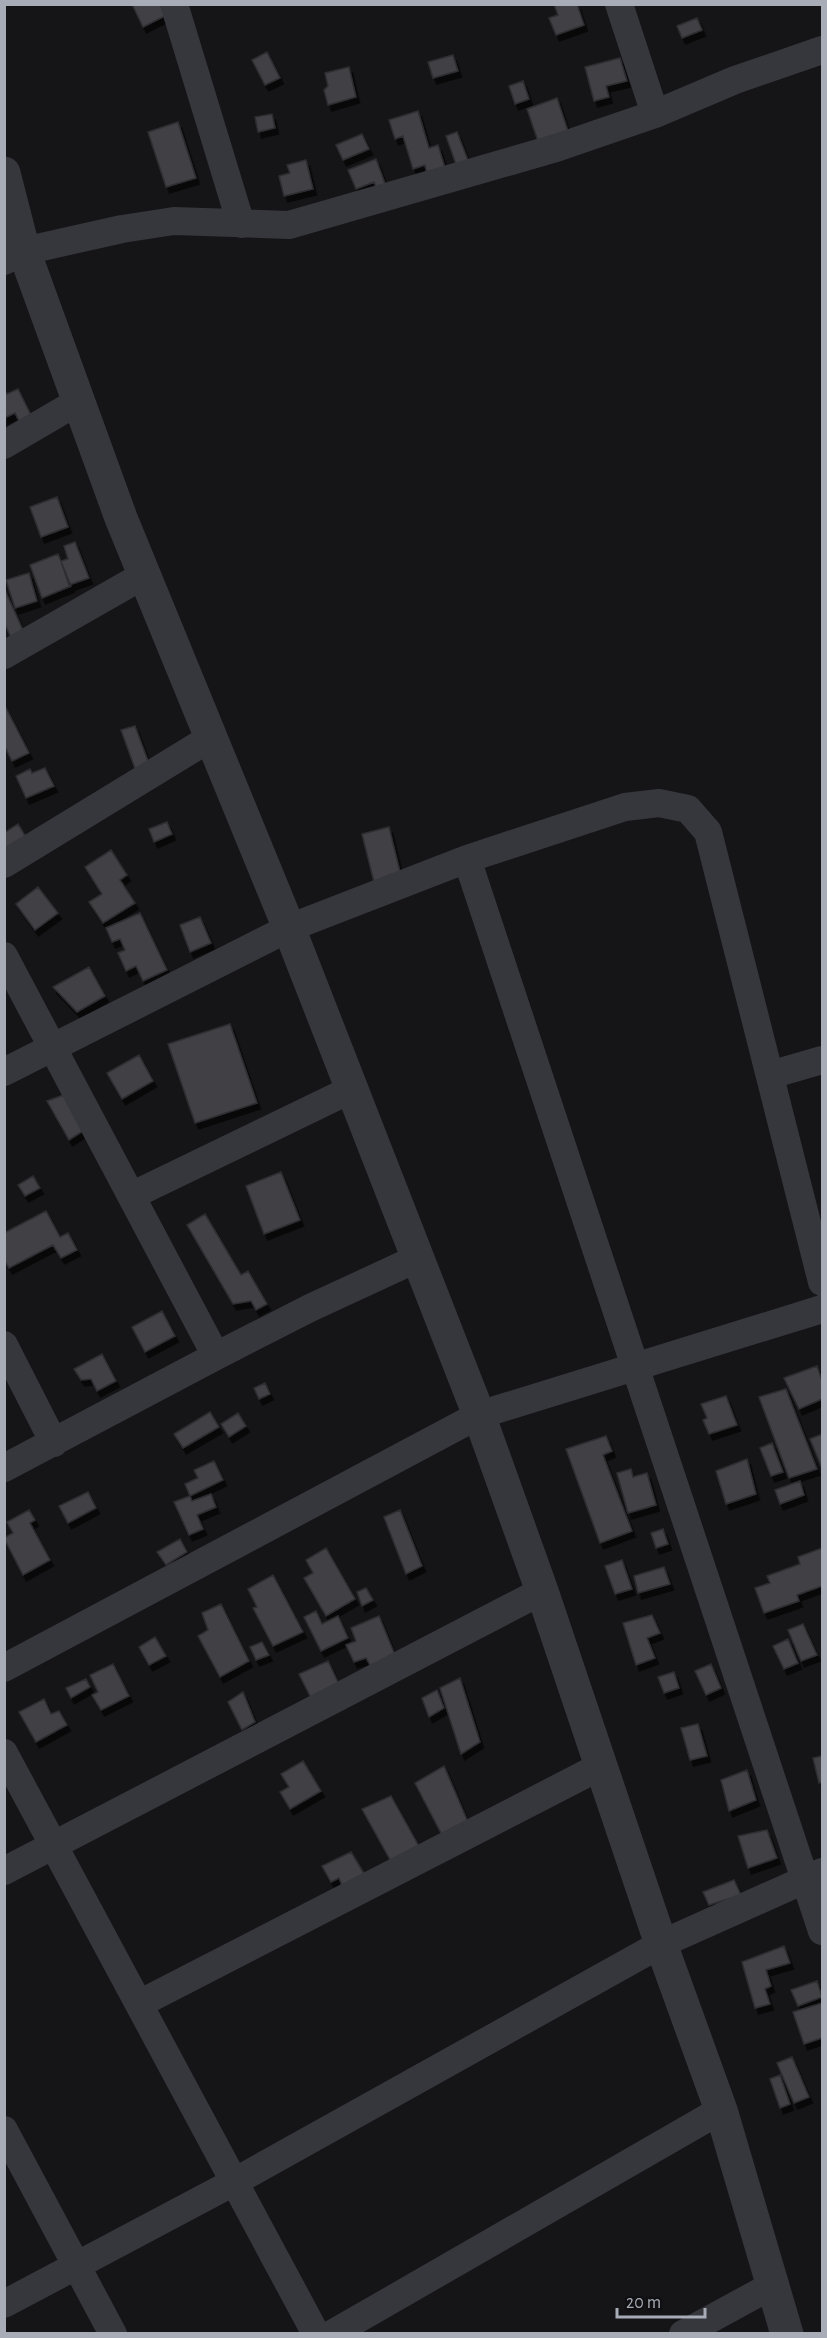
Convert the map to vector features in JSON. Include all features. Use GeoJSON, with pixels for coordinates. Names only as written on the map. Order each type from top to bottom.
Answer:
{"type":"FeatureCollection","features":[{"type":"Feature","properties":{"kind":"street"},"geometry":{"type":"LineString","coordinates":[[174,4],[241,224]]}},
{"type":"Feature","properties":{"kind":"street"},"geometry":{"type":"LineString","coordinates":[[619,4],[655,114]]}},
{"type":"Feature","properties":{"kind":"street"},"geometry":{"type":"LineString","coordinates":[[14,256],[122,229],[174,221],[289,225],[556,148],[655,114],[735,80],[822,50]]}},
{"type":"Feature","properties":{"kind":"street"},"geometry":{"type":"LineString","coordinates":[[4,173],[14,256],[79,401],[121,518],[289,928],[479,1415],[542,1591],[661,1944],[721,2110],[787,2334]]}},
{"type":"Feature","properties":{"kind":"street"},"geometry":{"type":"LineString","coordinates":[[4,445],[79,401]]}},
{"type":"Feature","properties":{"kind":"street"},"geometry":{"type":"LineString","coordinates":[[4,655],[144,575]]}},
{"type":"Feature","properties":{"kind":"street"},"geometry":{"type":"LineString","coordinates":[[4,864],[212,737]]}},
{"type":"Feature","properties":{"kind":"street"},"geometry":{"type":"LineString","coordinates":[[4,1072],[289,928],[467,859],[625,807],[659,803],[688,809],[708,832],[822,1282]]}},
{"type":"Feature","properties":{"kind":"street"},"geometry":{"type":"LineString","coordinates":[[467,859],[636,1367],[813,1875],[822,1931]]}},
{"type":"Feature","properties":{"kind":"street"},"geometry":{"type":"LineString","coordinates":[[4,956],[133,1195],[216,1356]]}},
{"type":"Feature","properties":{"kind":"street"},"geometry":{"type":"LineString","coordinates":[[770,1075],[822,1060]]}},
{"type":"Feature","properties":{"kind":"street"},"geometry":{"type":"LineString","coordinates":[[133,1195],[352,1089]]}},
{"type":"Feature","properties":{"kind":"street"},"geometry":{"type":"LineString","coordinates":[[4,1468],[310,1308],[418,1258]]}},
{"type":"Feature","properties":{"kind":"street"},"geometry":{"type":"LineString","coordinates":[[4,1668],[479,1415],[822,1309]]}},
{"type":"Feature","properties":{"kind":"street"},"geometry":{"type":"LineString","coordinates":[[4,1345],[54,1443]]}},
{"type":"Feature","properties":{"kind":"street"},"geometry":{"type":"LineString","coordinates":[[4,1871],[542,1591]]}},
{"type":"Feature","properties":{"kind":"street"},"geometry":{"type":"LineString","coordinates":[[4,1753],[316,2334]]}},
{"type":"Feature","properties":{"kind":"street"},"geometry":{"type":"LineString","coordinates":[[139,2004],[601,1766]]}},
{"type":"Feature","properties":{"kind":"street"},"geometry":{"type":"LineString","coordinates":[[4,2304],[234,2182],[661,1944],[813,1875]]}},
{"type":"Feature","properties":{"kind":"street"},"geometry":{"type":"LineString","coordinates":[[332,2334],[721,2110]]}},
{"type":"Feature","properties":{"kind":"street"},"geometry":{"type":"LineString","coordinates":[[4,2130],[113,2334]]}},
{"type":"Feature","properties":{"kind":"street"},"geometry":{"type":"LineString","coordinates":[[683,2334],[773,2285]]}},
{"type":"Feature","properties":{"kind":"building"},"geometry":{"type":"Polygon","coordinates":[[[132,4],[165,4],[169,14],[143,27],[132,4]]]}},
{"type":"Feature","properties":{"kind":"building"},"geometry":{"type":"Polygon","coordinates":[[[554,4],[577,4],[584,25],[556,35],[549,18],[558,15],[554,4]]]}},
{"type":"Feature","properties":{"kind":"building"},"geometry":{"type":"Polygon","coordinates":[[[697,18],[702,30],[682,38],[677,26],[697,18]]]}},
{"type":"Feature","properties":{"kind":"building"},"geometry":{"type":"Polygon","coordinates":[[[267,52],[280,78],[265,85],[252,60],[267,52]]]}},
{"type":"Feature","properties":{"kind":"building"},"geometry":{"type":"Polygon","coordinates":[[[453,55],[458,71],[433,78],[428,62],[453,55]]]}},
{"type":"Feature","properties":{"kind":"building"},"geometry":{"type":"Polygon","coordinates":[[[620,58],[627,81],[606,86],[609,97],[594,101],[585,67],[620,58]]]}},
{"type":"Feature","properties":{"kind":"building"},"geometry":{"type":"Polygon","coordinates":[[[349,67],[356,97],[328,105],[324,90],[328,86],[325,73],[349,67]]]}},
{"type":"Feature","properties":{"kind":"building"},"geometry":{"type":"Polygon","coordinates":[[[523,81],[529,99],[515,104],[509,86],[523,81]]]}},
{"type":"Feature","properties":{"kind":"building"},"geometry":{"type":"Polygon","coordinates":[[[557,98],[568,131],[538,141],[527,109],[557,98]]]}},
{"type":"Feature","properties":{"kind":"building"},"geometry":{"type":"Polygon","coordinates":[[[418,111],[429,148],[438,145],[445,168],[428,178],[425,165],[413,169],[403,136],[395,139],[389,120],[418,111]]]}},
{"type":"Feature","properties":{"kind":"building"},"geometry":{"type":"Polygon","coordinates":[[[272,114],[275,128],[258,132],[255,117],[272,114]]]}},
{"type":"Feature","properties":{"kind":"building"},"geometry":{"type":"Polygon","coordinates":[[[178,122],[196,178],[166,187],[148,132],[178,122]]]}},
{"type":"Feature","properties":{"kind":"building"},"geometry":{"type":"Polygon","coordinates":[[[457,132],[469,163],[457,167],[446,136],[457,132]]]}},
{"type":"Feature","properties":{"kind":"building"},"geometry":{"type":"Polygon","coordinates":[[[362,134],[369,149],[343,160],[336,145],[362,134]]]}},
{"type":"Feature","properties":{"kind":"building"},"geometry":{"type":"Polygon","coordinates":[[[376,159],[387,189],[378,192],[374,182],[356,189],[348,170],[376,159]]]}},
{"type":"Feature","properties":{"kind":"building"},"geometry":{"type":"Polygon","coordinates":[[[306,160],[313,189],[284,196],[279,176],[290,173],[287,165],[306,160]]]}},
{"type":"Feature","properties":{"kind":"building"},"geometry":{"type":"Polygon","coordinates":[[[18,389],[31,415],[19,421],[15,413],[4,418],[4,390],[7,394],[18,389]]]}},
{"type":"Feature","properties":{"kind":"building"},"geometry":{"type":"Polygon","coordinates":[[[57,497],[68,527],[41,537],[30,507],[57,497]]]}},
{"type":"Feature","properties":{"kind":"building"},"geometry":{"type":"Polygon","coordinates":[[[75,542],[89,578],[69,585],[61,561],[68,559],[64,546],[75,542]]]}},
{"type":"Feature","properties":{"kind":"building"},"geometry":{"type":"Polygon","coordinates":[[[58,554],[71,586],[42,598],[30,565],[58,554]]]}},
{"type":"Feature","properties":{"kind":"building"},"geometry":{"type":"Polygon","coordinates":[[[29,573],[37,601],[15,608],[6,580],[29,573]]]}},
{"type":"Feature","properties":{"kind":"building"},"geometry":{"type":"Polygon","coordinates":[[[4,588],[26,637],[14,643],[4,623],[4,588]]]}},
{"type":"Feature","properties":{"kind":"building"},"geometry":{"type":"Polygon","coordinates":[[[5,706],[29,753],[12,761],[4,745],[5,706]]]}},
{"type":"Feature","properties":{"kind":"building"},"geometry":{"type":"Polygon","coordinates":[[[135,726],[151,769],[137,774],[121,730],[135,726]]]}},
{"type":"Feature","properties":{"kind":"building"},"geometry":{"type":"Polygon","coordinates":[[[45,768],[54,786],[26,798],[16,776],[30,769],[32,773],[45,768]]]}},
{"type":"Feature","properties":{"kind":"building"},"geometry":{"type":"Polygon","coordinates":[[[167,822],[172,834],[154,842],[149,829],[167,822]]]}},
{"type":"Feature","properties":{"kind":"building"},"geometry":{"type":"Polygon","coordinates":[[[18,824],[32,847],[4,864],[4,833],[18,824]]]}},
{"type":"Feature","properties":{"kind":"building"},"geometry":{"type":"Polygon","coordinates":[[[389,827],[401,876],[374,882],[362,834],[389,827]]]}},
{"type":"Feature","properties":{"kind":"building"},"geometry":{"type":"Polygon","coordinates":[[[111,850],[127,875],[120,880],[135,903],[103,923],[89,902],[102,894],[85,867],[111,850]]]}},
{"type":"Feature","properties":{"kind":"building"},"geometry":{"type":"Polygon","coordinates":[[[38,887],[58,913],[35,930],[16,904],[38,887]]]}},
{"type":"Feature","properties":{"kind":"building"},"geometry":{"type":"Polygon","coordinates":[[[140,913],[167,970],[143,981],[136,966],[126,971],[118,953],[125,950],[120,939],[112,942],[106,928],[140,913]]]}},
{"type":"Feature","properties":{"kind":"building"},"geometry":{"type":"Polygon","coordinates":[[[200,917],[211,943],[190,952],[180,925],[200,917]]]}},
{"type":"Feature","properties":{"kind":"building"},"geometry":{"type":"Polygon","coordinates":[[[89,967],[105,996],[77,1012],[53,987],[89,967]]]}},
{"type":"Feature","properties":{"kind":"building"},"geometry":{"type":"Polygon","coordinates":[[[230,1024],[257,1103],[195,1123],[168,1044],[230,1024]]]}},
{"type":"Feature","properties":{"kind":"building"},"geometry":{"type":"Polygon","coordinates":[[[139,1055],[153,1081],[122,1099],[107,1073],[139,1055]]]}},
{"type":"Feature","properties":{"kind":"building"},"geometry":{"type":"Polygon","coordinates":[[[64,1095],[83,1131],[69,1140],[47,1101],[64,1095]]]}},
{"type":"Feature","properties":{"kind":"building"},"geometry":{"type":"Polygon","coordinates":[[[281,1172],[300,1220],[264,1234],[246,1186],[281,1172]]]}},
{"type":"Feature","properties":{"kind":"building"},"geometry":{"type":"Polygon","coordinates":[[[33,1176],[40,1188],[25,1196],[18,1185],[33,1176]]]}},
{"type":"Feature","properties":{"kind":"building"},"geometry":{"type":"Polygon","coordinates":[[[46,1211],[60,1237],[68,1233],[77,1250],[61,1258],[53,1245],[9,1268],[4,1260],[4,1233],[46,1211]]]}},
{"type":"Feature","properties":{"kind":"building"},"geometry":{"type":"Polygon","coordinates":[[[205,1214],[241,1275],[248,1271],[267,1304],[256,1310],[251,1301],[233,1304],[187,1225],[205,1214]]]}},
{"type":"Feature","properties":{"kind":"building"},"geometry":{"type":"Polygon","coordinates":[[[162,1311],[175,1336],[145,1352],[132,1327],[162,1311]]]}},
{"type":"Feature","properties":{"kind":"building"},"geometry":{"type":"Polygon","coordinates":[[[102,1354],[116,1381],[97,1391],[91,1379],[81,1380],[74,1369],[102,1354]]]}},
{"type":"Feature","properties":{"kind":"building"},"geometry":{"type":"Polygon","coordinates":[[[817,1366],[822,1381],[822,1399],[799,1409],[784,1378],[817,1366]]]}},
{"type":"Feature","properties":{"kind":"building"},"geometry":{"type":"Polygon","coordinates":[[[265,1383],[270,1394],[259,1399],[254,1388],[265,1383]]]}},
{"type":"Feature","properties":{"kind":"building"},"geometry":{"type":"Polygon","coordinates":[[[786,1389],[817,1469],[789,1478],[759,1397],[786,1389]]]}},
{"type":"Feature","properties":{"kind":"building"},"geometry":{"type":"Polygon","coordinates":[[[726,1396],[737,1425],[709,1434],[703,1420],[707,1418],[701,1404],[726,1396]]]}},
{"type":"Feature","properties":{"kind":"building"},"geometry":{"type":"Polygon","coordinates":[[[210,1412],[219,1427],[183,1448],[174,1434],[210,1412]]]}},
{"type":"Feature","properties":{"kind":"building"},"geometry":{"type":"Polygon","coordinates":[[[238,1413],[246,1426],[229,1437],[221,1424],[238,1413]]]}},
{"type":"Feature","properties":{"kind":"building"},"geometry":{"type":"Polygon","coordinates":[[[822,1434],[822,1468],[810,1439],[822,1434]]]}},
{"type":"Feature","properties":{"kind":"building"},"geometry":{"type":"Polygon","coordinates":[[[606,1436],[612,1451],[603,1455],[632,1531],[600,1543],[566,1449],[606,1436]]]}},
{"type":"Feature","properties":{"kind":"building"},"geometry":{"type":"Polygon","coordinates":[[[772,1443],[783,1472],[771,1476],[760,1448],[772,1443]]]}},
{"type":"Feature","properties":{"kind":"building"},"geometry":{"type":"Polygon","coordinates":[[[747,1459],[756,1494],[726,1504],[716,1471],[747,1459]]]}},
{"type":"Feature","properties":{"kind":"building"},"geometry":{"type":"Polygon","coordinates":[[[214,1461],[223,1480],[190,1496],[185,1484],[198,1478],[194,1470],[214,1461]]]}},
{"type":"Feature","properties":{"kind":"building"},"geometry":{"type":"Polygon","coordinates":[[[631,1469],[633,1477],[647,1473],[656,1505],[628,1513],[617,1473],[631,1469]]]}},
{"type":"Feature","properties":{"kind":"building"},"geometry":{"type":"Polygon","coordinates":[[[800,1481],[804,1495],[780,1504],[775,1490],[800,1481]]]}},
{"type":"Feature","properties":{"kind":"building"},"geometry":{"type":"Polygon","coordinates":[[[88,1492],[96,1508],[68,1523],[59,1506],[88,1492]]]}},
{"type":"Feature","properties":{"kind":"building"},"geometry":{"type":"Polygon","coordinates":[[[211,1494],[216,1507],[197,1515],[203,1529],[189,1535],[174,1502],[190,1496],[192,1501],[211,1494]]]}},
{"type":"Feature","properties":{"kind":"building"},"geometry":{"type":"Polygon","coordinates":[[[29,1510],[35,1520],[30,1523],[50,1560],[23,1575],[4,1538],[13,1533],[7,1522],[29,1510]]]}},
{"type":"Feature","properties":{"kind":"building"},"geometry":{"type":"Polygon","coordinates":[[[400,1510],[422,1566],[406,1574],[384,1517],[400,1510]]]}},
{"type":"Feature","properties":{"kind":"building"},"geometry":{"type":"Polygon","coordinates":[[[663,1529],[668,1544],[656,1548],[651,1533],[663,1529]]]}},
{"type":"Feature","properties":{"kind":"building"},"geometry":{"type":"Polygon","coordinates":[[[180,1539],[187,1552],[166,1565],[157,1552],[180,1539]]]}},
{"type":"Feature","properties":{"kind":"building"},"geometry":{"type":"Polygon","coordinates":[[[326,1548],[355,1599],[326,1616],[304,1578],[313,1573],[306,1560],[326,1548]]]}},
{"type":"Feature","properties":{"kind":"building"},"geometry":{"type":"Polygon","coordinates":[[[822,1548],[822,1586],[797,1595],[799,1601],[764,1613],[755,1588],[770,1583],[767,1576],[800,1564],[798,1557],[822,1548]]]}},
{"type":"Feature","properties":{"kind":"building"},"geometry":{"type":"Polygon","coordinates":[[[622,1560],[632,1589],[615,1594],[605,1566],[622,1560]]]}},
{"type":"Feature","properties":{"kind":"building"},"geometry":{"type":"Polygon","coordinates":[[[664,1567],[670,1584],[638,1593],[634,1576],[664,1567]]]}},
{"type":"Feature","properties":{"kind":"building"},"geometry":{"type":"Polygon","coordinates":[[[273,1575],[303,1632],[273,1646],[253,1608],[257,1607],[248,1589],[273,1575]]]}},
{"type":"Feature","properties":{"kind":"building"},"geometry":{"type":"Polygon","coordinates":[[[366,1588],[373,1600],[362,1606],[357,1592],[366,1588]]]}},
{"type":"Feature","properties":{"kind":"building"},"geometry":{"type":"Polygon","coordinates":[[[221,1604],[249,1661],[220,1677],[198,1636],[208,1630],[202,1613],[221,1604]]]}},
{"type":"Feature","properties":{"kind":"building"},"geometry":{"type":"Polygon","coordinates":[[[316,1611],[322,1624],[338,1616],[348,1638],[321,1651],[304,1617],[316,1611]]]}},
{"type":"Feature","properties":{"kind":"building"},"geometry":{"type":"Polygon","coordinates":[[[652,1615],[660,1633],[647,1638],[655,1658],[636,1665],[623,1623],[652,1615]]]}},
{"type":"Feature","properties":{"kind":"building"},"geometry":{"type":"Polygon","coordinates":[[[379,1616],[397,1660],[375,1674],[366,1658],[354,1662],[346,1645],[356,1641],[351,1628],[379,1616]]]}},
{"type":"Feature","properties":{"kind":"building"},"geometry":{"type":"Polygon","coordinates":[[[803,1624],[817,1655],[801,1661],[788,1630],[803,1624]]]}},
{"type":"Feature","properties":{"kind":"building"},"geometry":{"type":"Polygon","coordinates":[[[155,1637],[166,1656],[149,1665],[139,1647],[155,1637]]]}},
{"type":"Feature","properties":{"kind":"building"},"geometry":{"type":"Polygon","coordinates":[[[788,1639],[798,1663],[784,1669],[773,1646],[788,1639]]]}},
{"type":"Feature","properties":{"kind":"building"},"geometry":{"type":"Polygon","coordinates":[[[262,1642],[269,1655],[256,1660],[250,1647],[262,1642]]]}},
{"type":"Feature","properties":{"kind":"building"},"geometry":{"type":"Polygon","coordinates":[[[328,1661],[343,1693],[315,1706],[299,1674],[328,1661]]]}},
{"type":"Feature","properties":{"kind":"building"},"geometry":{"type":"Polygon","coordinates":[[[113,1664],[129,1696],[101,1710],[92,1695],[98,1692],[90,1675],[113,1664]]]}},
{"type":"Feature","properties":{"kind":"building"},"geometry":{"type":"Polygon","coordinates":[[[711,1664],[721,1688],[706,1695],[695,1671],[711,1664]]]}},
{"type":"Feature","properties":{"kind":"building"},"geometry":{"type":"Polygon","coordinates":[[[674,1672],[679,1688],[664,1693],[658,1677],[674,1672]]]}},
{"type":"Feature","properties":{"kind":"building"},"geometry":{"type":"Polygon","coordinates":[[[460,1678],[480,1742],[461,1754],[440,1688],[460,1678]]]}},
{"type":"Feature","properties":{"kind":"building"},"geometry":{"type":"Polygon","coordinates":[[[86,1679],[90,1687],[71,1698],[66,1688],[86,1679]]]}},
{"type":"Feature","properties":{"kind":"building"},"geometry":{"type":"Polygon","coordinates":[[[437,1690],[444,1708],[429,1717],[422,1698],[437,1690]]]}},
{"type":"Feature","properties":{"kind":"building"},"geometry":{"type":"Polygon","coordinates":[[[243,1692],[255,1722],[242,1730],[228,1702],[243,1692]]]}},
{"type":"Feature","properties":{"kind":"building"},"geometry":{"type":"Polygon","coordinates":[[[44,1699],[51,1714],[59,1711],[67,1725],[36,1742],[19,1712],[44,1699]]]}},
{"type":"Feature","properties":{"kind":"building"},"geometry":{"type":"Polygon","coordinates":[[[698,1724],[707,1756],[690,1760],[681,1728],[698,1724]]]}},
{"type":"Feature","properties":{"kind":"building"},"geometry":{"type":"Polygon","coordinates":[[[822,1756],[822,1782],[819,1783],[813,1758],[822,1756]]]}},
{"type":"Feature","properties":{"kind":"building"},"geometry":{"type":"Polygon","coordinates":[[[303,1761],[321,1791],[290,1809],[280,1792],[289,1787],[281,1774],[303,1761]]]}},
{"type":"Feature","properties":{"kind":"building"},"geometry":{"type":"Polygon","coordinates":[[[444,1766],[468,1822],[443,1837],[415,1783],[444,1766]]]}},
{"type":"Feature","properties":{"kind":"building"},"geometry":{"type":"Polygon","coordinates":[[[747,1770],[756,1800],[729,1811],[721,1780],[747,1770]]]}},
{"type":"Feature","properties":{"kind":"building"},"geometry":{"type":"Polygon","coordinates":[[[391,1796],[421,1850],[393,1865],[362,1809],[391,1796]]]}},
{"type":"Feature","properties":{"kind":"building"},"geometry":{"type":"Polygon","coordinates":[[[767,1830],[777,1858],[748,1868],[738,1836],[767,1830]]]}},
{"type":"Feature","properties":{"kind":"building"},"geometry":{"type":"Polygon","coordinates":[[[351,1852],[368,1880],[344,1890],[339,1878],[331,1882],[322,1866],[351,1852]]]}},
{"type":"Feature","properties":{"kind":"building"},"geometry":{"type":"Polygon","coordinates":[[[734,1880],[741,1895],[709,1905],[703,1892],[734,1880]]]}},
{"type":"Feature","properties":{"kind":"building"},"geometry":{"type":"Polygon","coordinates":[[[784,1946],[790,1963],[766,1970],[771,1986],[765,1989],[770,2004],[755,2008],[742,1962],[784,1946]]]}},
{"type":"Feature","properties":{"kind":"building"},"geometry":{"type":"Polygon","coordinates":[[[817,1981],[822,1997],[798,2006],[791,1990],[817,1981]]]}},
{"type":"Feature","properties":{"kind":"building"},"geometry":{"type":"Polygon","coordinates":[[[822,2003],[822,2038],[804,2044],[793,2012],[822,2003]]]}},
{"type":"Feature","properties":{"kind":"building"},"geometry":{"type":"Polygon","coordinates":[[[792,2057],[809,2097],[794,2103],[777,2063],[792,2057]]]}},
{"type":"Feature","properties":{"kind":"building"},"geometry":{"type":"Polygon","coordinates":[[[780,2075],[790,2104],[780,2108],[770,2079],[780,2075]]]}}]}
